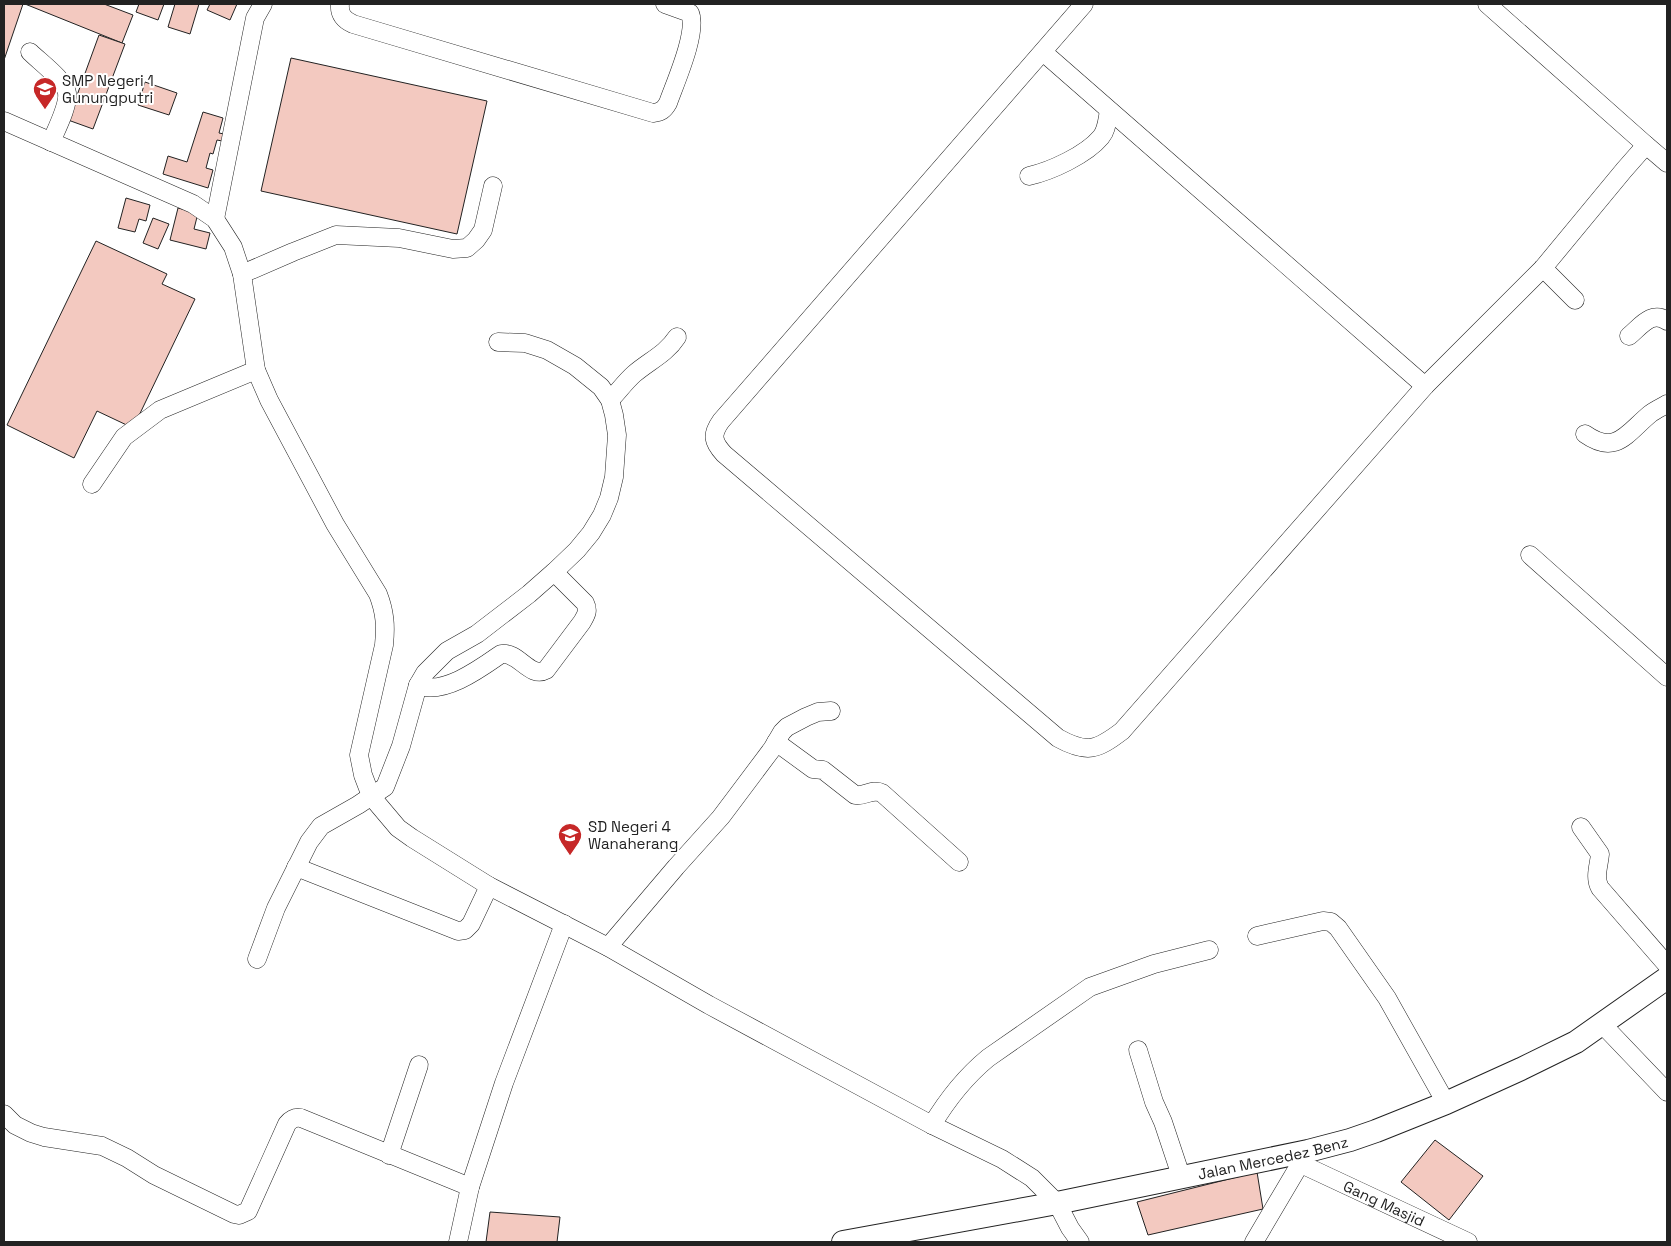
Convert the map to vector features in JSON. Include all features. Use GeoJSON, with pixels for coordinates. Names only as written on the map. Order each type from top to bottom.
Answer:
{"type":"FeatureCollection","features":[{"type":"Feature","properties":{"kind":"main road","name":"Jalan Mercedez Benz"},"geometry":{"type":"LineString","coordinates":[[843,1242],[1057,1203],[1181,1176],[1304,1157],[1446,1103],[1521,1070],[1576,1042],[1667,978]]}},
{"type":"Feature","properties":{"kind":"street"},"geometry":{"type":"LineString","coordinates":[[216,219],[255,18],[263,4]]}},
{"type":"Feature","properties":{"kind":"street"},"geometry":{"type":"LineString","coordinates":[[340,4],[341,14],[345,21],[353,24],[653,113],[665,109],[668,103],[692,30],[690,13],[665,4]]}},
{"type":"Feature","properties":{"kind":"street"},"geometry":{"type":"LineString","coordinates":[[1084,4],[721,421],[714,436],[716,445],[724,454],[1058,738],[1074,747],[1099,747],[1122,731],[1425,386],[1543,268],[1646,145]]}},
{"type":"Feature","properties":{"kind":"street"},"geometry":{"type":"LineString","coordinates":[[1487,4],[1667,163]]}},
{"type":"Feature","properties":{"kind":"street"},"geometry":{"type":"LineString","coordinates":[[30,52],[61,81],[67,92],[66,102],[51,142]]}},
{"type":"Feature","properties":{"kind":"street"},"geometry":{"type":"LineString","coordinates":[[1043,52],[1425,386]]}},
{"type":"Feature","properties":{"kind":"street"},"geometry":{"type":"LineString","coordinates":[[1029,176],[1041,174],[1058,167],[1094,143],[1105,130],[1109,111]]}},
{"type":"Feature","properties":{"kind":"street"},"geometry":{"type":"LineString","coordinates":[[4,121],[193,204],[216,219],[232,247],[242,274],[256,370],[269,400],[335,524],[378,594],[382,604],[385,622],[384,645],[359,755],[363,775],[371,796],[393,822],[412,838],[489,886],[608,947],[709,1005],[932,1125],[1002,1159],[1032,1178],[1057,1203],[1070,1228],[1080,1242]]}},
{"type":"Feature","properties":{"kind":"street"},"geometry":{"type":"LineString","coordinates":[[242,274],[336,236],[399,238],[453,249],[467,248],[483,230],[493,186]]}},
{"type":"Feature","properties":{"kind":"street"},"geometry":{"type":"LineString","coordinates":[[1543,268],[1575,300]]}},
{"type":"Feature","properties":{"kind":"street"},"geometry":{"type":"LineString","coordinates":[[1629,336],[1651,317],[1658,317],[1667,321]]}},
{"type":"Feature","properties":{"kind":"street"},"geometry":{"type":"LineString","coordinates":[[610,400],[634,375],[661,355],[677,338]]}},
{"type":"Feature","properties":{"kind":"street"},"geometry":{"type":"LineString","coordinates":[[257,959],[276,908],[309,842],[320,826],[385,787],[401,746],[418,685],[432,665],[447,651],[477,634],[554,572],[577,550],[591,533],[602,515],[609,498],[614,477],[617,435],[610,400],[601,387],[588,376],[547,350],[525,343],[498,342]]}},
{"type":"Feature","properties":{"kind":"street"},"geometry":{"type":"LineString","coordinates":[[92,484],[124,438],[160,410],[256,370]]}},
{"type":"Feature","properties":{"kind":"street"},"geometry":{"type":"LineString","coordinates":[[1585,434],[1595,441],[1607,443],[1618,441],[1629,434],[1651,414],[1667,404]]}},
{"type":"Feature","properties":{"kind":"street"},"geometry":{"type":"LineString","coordinates":[[1530,555],[1667,677]]}},
{"type":"Feature","properties":{"kind":"street"},"geometry":{"type":"LineString","coordinates":[[418,685],[428,688],[454,682],[501,654],[511,655],[537,672],[546,670],[582,622],[588,608],[554,572]]}},
{"type":"Feature","properties":{"kind":"street"},"geometry":{"type":"LineString","coordinates":[[608,947],[721,817],[779,736],[787,728],[818,712],[831,711]]}},
{"type":"Feature","properties":{"kind":"street"},"geometry":{"type":"LineString","coordinates":[[776,742],[812,769],[823,770],[855,795],[859,796],[872,791],[882,793],[959,862]]}},
{"type":"Feature","properties":{"kind":"street"},"geometry":{"type":"LineString","coordinates":[[1581,827],[1600,854],[1597,882],[1600,888],[1667,965]]}},
{"type":"Feature","properties":{"kind":"street"},"geometry":{"type":"LineString","coordinates":[[296,867],[458,931],[465,930],[471,924],[489,886]]}},
{"type":"Feature","properties":{"kind":"street"},"geometry":{"type":"LineString","coordinates":[[1257,936],[1323,920],[1331,922],[1338,928],[1387,998],[1446,1103]]}},
{"type":"Feature","properties":{"kind":"street"},"geometry":{"type":"LineString","coordinates":[[458,1242],[470,1187],[504,1083],[564,924]]}},
{"type":"Feature","properties":{"kind":"street"},"geometry":{"type":"LineString","coordinates":[[932,1125],[941,1110],[973,1070],[1090,987],[1147,967],[1209,950]]}},
{"type":"Feature","properties":{"kind":"street"},"geometry":{"type":"LineString","coordinates":[[1602,1024],[1667,1092]]}},
{"type":"Feature","properties":{"kind":"street"},"geometry":{"type":"LineString","coordinates":[[1138,1050],[1154,1102],[1163,1122],[1181,1176]]}},
{"type":"Feature","properties":{"kind":"street"},"geometry":{"type":"LineString","coordinates":[[389,1154],[418,1065]]}},
{"type":"Feature","properties":{"kind":"street"},"geometry":{"type":"LineString","coordinates":[[4,1114],[15,1125],[31,1133],[44,1137],[102,1146],[127,1158],[154,1175],[239,1215],[248,1211],[287,1124],[292,1119],[302,1118],[470,1187]]}},
{"type":"Feature","properties":{"kind":"street"},"geometry":{"type":"LineString","coordinates":[[1254,1242],[1304,1157]]}},
{"type":"Feature","properties":{"kind":"street","name":"Gang Masjid"},"geometry":{"type":"LineString","coordinates":[[1304,1157],[1468,1242]]}},
{"type":"Feature","properties":{"kind":"building"},"geometry":{"type":"Polygon","coordinates":[[[4,4],[23,4],[4,60],[4,4]]]}},
{"type":"Feature","properties":{"kind":"building"},"geometry":{"type":"Polygon","coordinates":[[[25,4],[104,4],[133,15],[122,43],[25,4]]]}},
{"type":"Feature","properties":{"kind":"building"},"geometry":{"type":"Polygon","coordinates":[[[139,4],[164,4],[158,20],[136,12],[139,4]]]}},
{"type":"Feature","properties":{"kind":"building"},"geometry":{"type":"Polygon","coordinates":[[[175,4],[199,4],[190,34],[168,27],[175,4]]]}},
{"type":"Feature","properties":{"kind":"building"},"geometry":{"type":"Polygon","coordinates":[[[210,4],[237,4],[230,20],[207,10],[210,4]]]}},
{"type":"Feature","properties":{"kind":"building"},"geometry":{"type":"Polygon","coordinates":[[[99,35],[125,44],[93,129],[68,120],[99,35]]]}},
{"type":"Feature","properties":{"kind":"building"},"geometry":{"type":"Polygon","coordinates":[[[291,58],[487,101],[457,234],[261,191],[291,58]]]}},
{"type":"Feature","properties":{"kind":"building"},"geometry":{"type":"Polygon","coordinates":[[[145,82],[177,93],[169,115],[138,105],[145,82]]]}},
{"type":"Feature","properties":{"kind":"building"},"geometry":{"type":"Polygon","coordinates":[[[203,112],[223,118],[219,133],[224,134],[222,141],[217,140],[213,154],[210,153],[206,168],[213,170],[208,188],[163,174],[168,156],[187,162],[203,112]]]}},
{"type":"Feature","properties":{"kind":"building"},"geometry":{"type":"Polygon","coordinates":[[[126,198],[150,205],[146,221],[139,219],[135,232],[118,228],[126,198]]]}},
{"type":"Feature","properties":{"kind":"building"},"geometry":{"type":"Polygon","coordinates":[[[178,208],[198,213],[194,229],[210,233],[206,249],[170,240],[178,208]]]}},
{"type":"Feature","properties":{"kind":"building"},"geometry":{"type":"Polygon","coordinates":[[[153,218],[169,224],[158,249],[143,243],[153,218]]]}},
{"type":"Feature","properties":{"kind":"building"},"geometry":{"type":"Polygon","coordinates":[[[96,241],[167,274],[162,284],[195,299],[133,428],[97,411],[74,458],[7,425],[96,241]]]}},
{"type":"Feature","properties":{"kind":"building"},"geometry":{"type":"Polygon","coordinates":[[[1435,1140],[1483,1176],[1449,1220],[1401,1182],[1435,1140]]]}},
{"type":"Feature","properties":{"kind":"building"},"geometry":{"type":"Polygon","coordinates":[[[1257,1172],[1263,1209],[1148,1235],[1137,1202],[1257,1172]]]}},
{"type":"Feature","properties":{"kind":"building"},"geometry":{"type":"Polygon","coordinates":[[[490,1212],[560,1217],[557,1242],[486,1242],[490,1212]]]}},
{"type":"Feature","properties":{"kind":"place","name":"SMP Negeri 1 Gunungputri"},"geometry":{"type":"Point","coordinates":[45,110]}},
{"type":"Feature","properties":{"kind":"place","name":"SD Negeri 4 Wanaherang"},"geometry":{"type":"Point","coordinates":[570,856]}}]}
